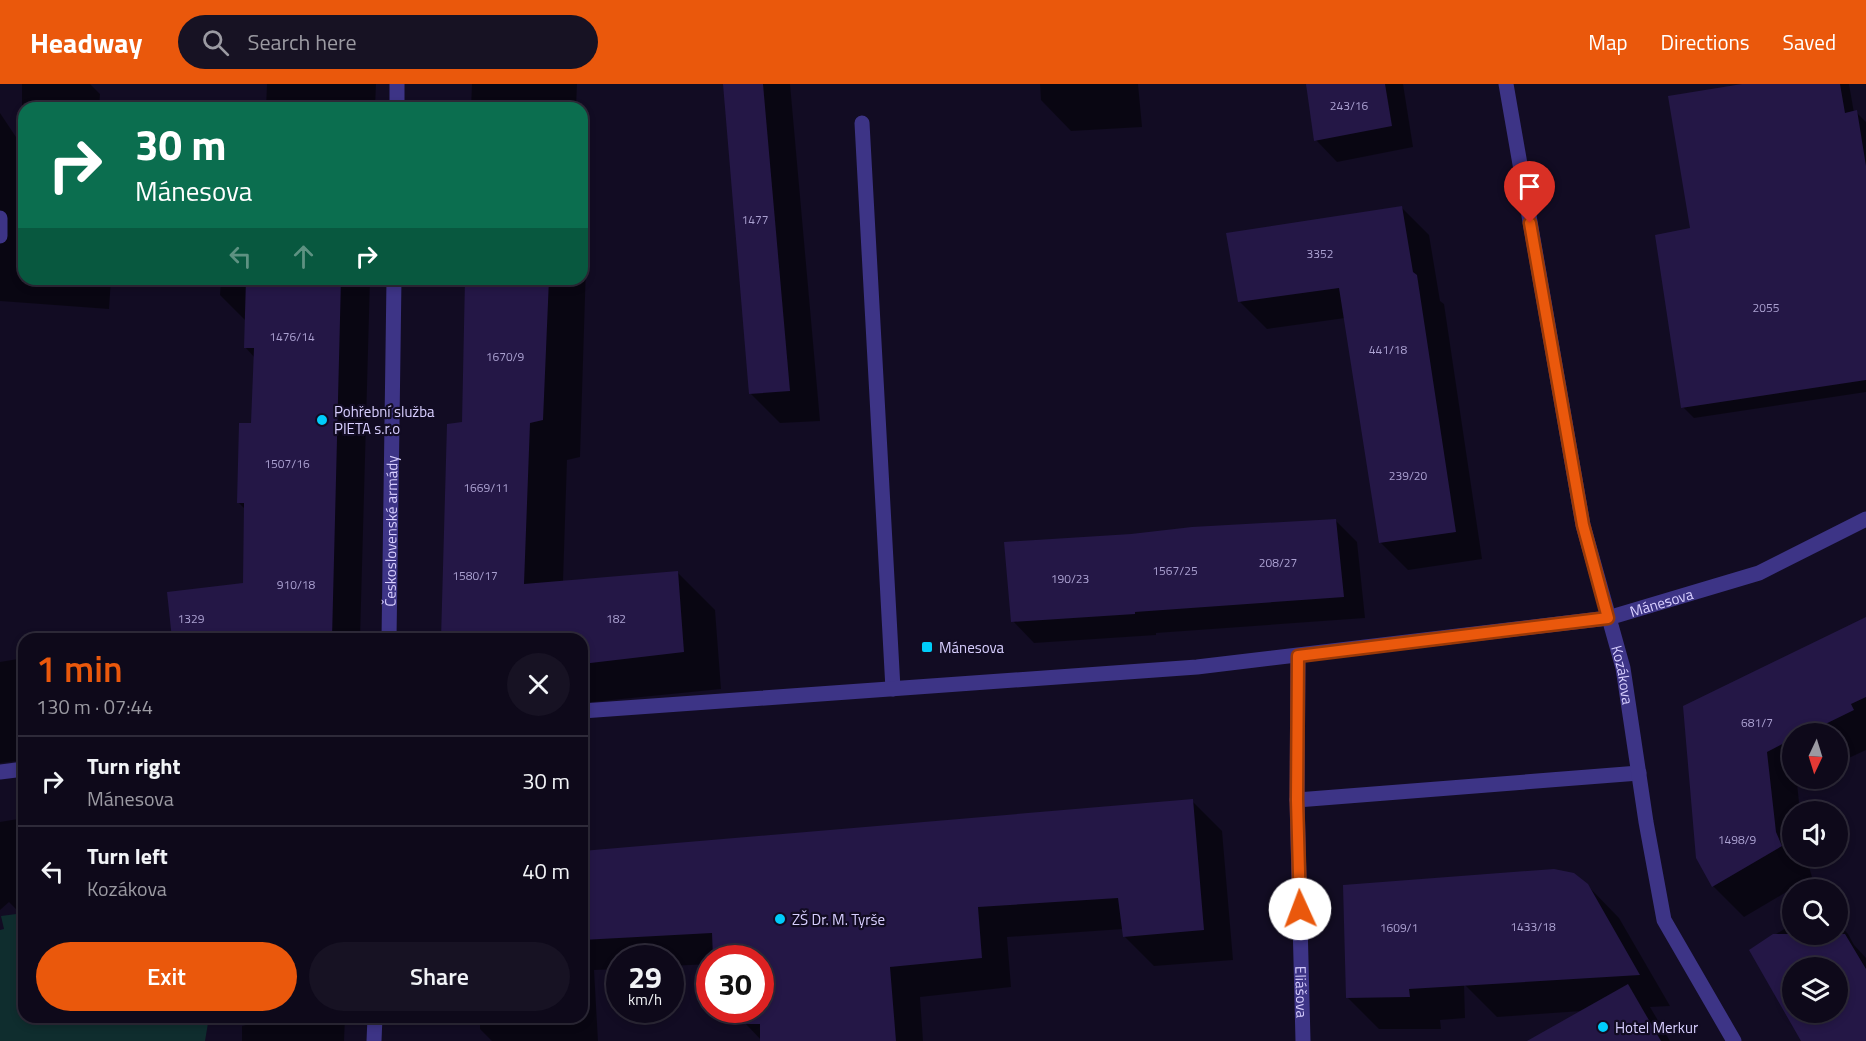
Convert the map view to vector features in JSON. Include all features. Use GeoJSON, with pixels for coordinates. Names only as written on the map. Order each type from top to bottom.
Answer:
{"type":"FeatureCollection","features":[{"type":"Feature","properties":{"kind":"street"},"geometry":{"type":"LineString","coordinates":[[397,84],[397,102]]}},
{"type":"Feature","properties":{"kind":"street","name":"Kozákova"},"geometry":{"type":"LineString","coordinates":[[1506,84],[1583,525],[1623,668],[1664,920],[1734,1041]]}},
{"type":"Feature","properties":{"kind":"street"},"geometry":{"type":"LineString","coordinates":[[862,123],[893,689]]}},
{"type":"Feature","properties":{"kind":"street"},"geometry":{"type":"LineString","coordinates":[[0,218],[0,236]]}},
{"type":"Feature","properties":{"kind":"street","name":"Československé armády"},"geometry":{"type":"LineString","coordinates":[[389,633],[394,285]]}},
{"type":"Feature","properties":{"kind":"street","name":"Mánesova"},"geometry":{"type":"LineString","coordinates":[[588,711],[1197,667],[1608,618],[1759,573],[1866,519]]}},
{"type":"Feature","properties":{"kind":"street","name":"Eliášova"},"geometry":{"type":"LineString","coordinates":[[1298,656],[1297,800],[1303,1041]]}},
{"type":"Feature","properties":{"kind":"street"},"geometry":{"type":"LineString","coordinates":[[0,772],[18,770]]}},
{"type":"Feature","properties":{"kind":"street"},"geometry":{"type":"LineString","coordinates":[[1297,800],[1639,773]]}},
{"type":"Feature","properties":{"kind":"street"},"geometry":{"type":"LineString","coordinates":[[375,1023],[375,1041]]}},
{"type":"Feature","properties":{"kind":"green space"},"geometry":{"type":"Polygon","coordinates":[[[18,914],[18,1023],[208,1023],[205,1041],[0,1041],[0,930],[4,929],[1,916],[18,914]]]}},
{"type":"Feature","properties":{"kind":"building"},"geometry":{"type":"Polygon","coordinates":[[[723,84],[763,84],[790,391],[749,394],[723,84]]]}},
{"type":"Feature","properties":{"kind":"building"},"geometry":{"type":"Polygon","coordinates":[[[1306,84],[1385,84],[1392,126],[1314,141],[1306,84]]]}},
{"type":"Feature","properties":{"kind":"building"},"geometry":{"type":"Polygon","coordinates":[[[1742,84],[1840,84],[1845,113],[1857,110],[1866,166],[1866,380],[1681,408],[1655,235],[1690,228],[1668,96],[1742,84]]]}},
{"type":"Feature","properties":{"kind":"building"},"geometry":{"type":"Polygon","coordinates":[[[1402,206],[1413,272],[1417,275],[1456,532],[1379,543],[1339,288],[1238,302],[1226,233],[1402,206]]]}},
{"type":"Feature","properties":{"kind":"building"},"geometry":{"type":"Polygon","coordinates":[[[246,285],[341,285],[332,633],[171,633],[167,592],[243,583],[244,503],[237,503],[239,423],[251,423],[254,348],[244,348],[246,285]]]}},
{"type":"Feature","properties":{"kind":"building"},"geometry":{"type":"Polygon","coordinates":[[[465,285],[549,285],[543,420],[530,423],[524,584],[678,571],[684,652],[588,663],[588,633],[441,633],[447,424],[462,422],[465,285]]]}},
{"type":"Feature","properties":{"kind":"building"},"geometry":{"type":"Polygon","coordinates":[[[1336,519],[1344,597],[1011,622],[1004,542],[1131,534],[1192,527],[1336,519]]]}},
{"type":"Feature","properties":{"kind":"building"},"geometry":{"type":"Polygon","coordinates":[[[1866,617],[1866,697],[1851,704],[1854,710],[1827,723],[1782,723],[1782,744],[1767,752],[1776,832],[1782,846],[1712,887],[1696,858],[1683,706],[1866,617]]]}},
{"type":"Feature","properties":{"kind":"building","name":"ZŠ Dr. M. Tyrše"},"geometry":{"type":"Polygon","coordinates":[[[1193,799],[1204,930],[1123,937],[1118,898],[978,907],[982,958],[890,967],[896,1041],[760,1041],[760,1024],[744,1023],[774,1023],[774,945],[712,945],[712,933],[588,940],[588,850],[1193,799]]]}},
{"type":"Feature","properties":{"kind":"building"},"geometry":{"type":"Polygon","coordinates":[[[1554,869],[1574,873],[1588,884],[1640,975],[1409,989],[1410,997],[1346,998],[1343,885],[1554,869]]]}},
{"type":"Feature","properties":{"kind":"building"},"geometry":{"type":"Polygon","coordinates":[[[1773,934],[1782,934],[1782,945],[1848,945],[1848,939],[1866,969],[1866,1041],[1801,1041],[1791,1023],[1848,1023],[1848,957],[1782,957],[1782,1008],[1749,950],[1773,934]]]}},
{"type":"Feature","properties":{"kind":"building"},"geometry":{"type":"Polygon","coordinates":[[[1628,984],[1661,1041],[1527,1041],[1628,984]]]}},
{"type":"Feature","properties":{"kind":"place","name":"Pohřební služba PIETA s.r.o"},"geometry":{"type":"Point","coordinates":[322,420]}},
{"type":"Feature","properties":{"kind":"place","name":"Mánesova"},"geometry":{"type":"Point","coordinates":[927,647]}},
{"type":"Feature","properties":{"kind":"place","name":"ZŠ Dr. M. Tyrše"},"geometry":{"type":"Point","coordinates":[780,919]}},
{"type":"Feature","properties":{"kind":"place","name":"Hotel Merkur"},"geometry":{"type":"Point","coordinates":[1603,1027]}},
{"type":"Feature","properties":{"kind":"route"},"geometry":{"type":"LineString","coordinates":[[1300,909],[1297,800],[1298,656],[1608,618],[1583,525],[1530,223]]}}]}
